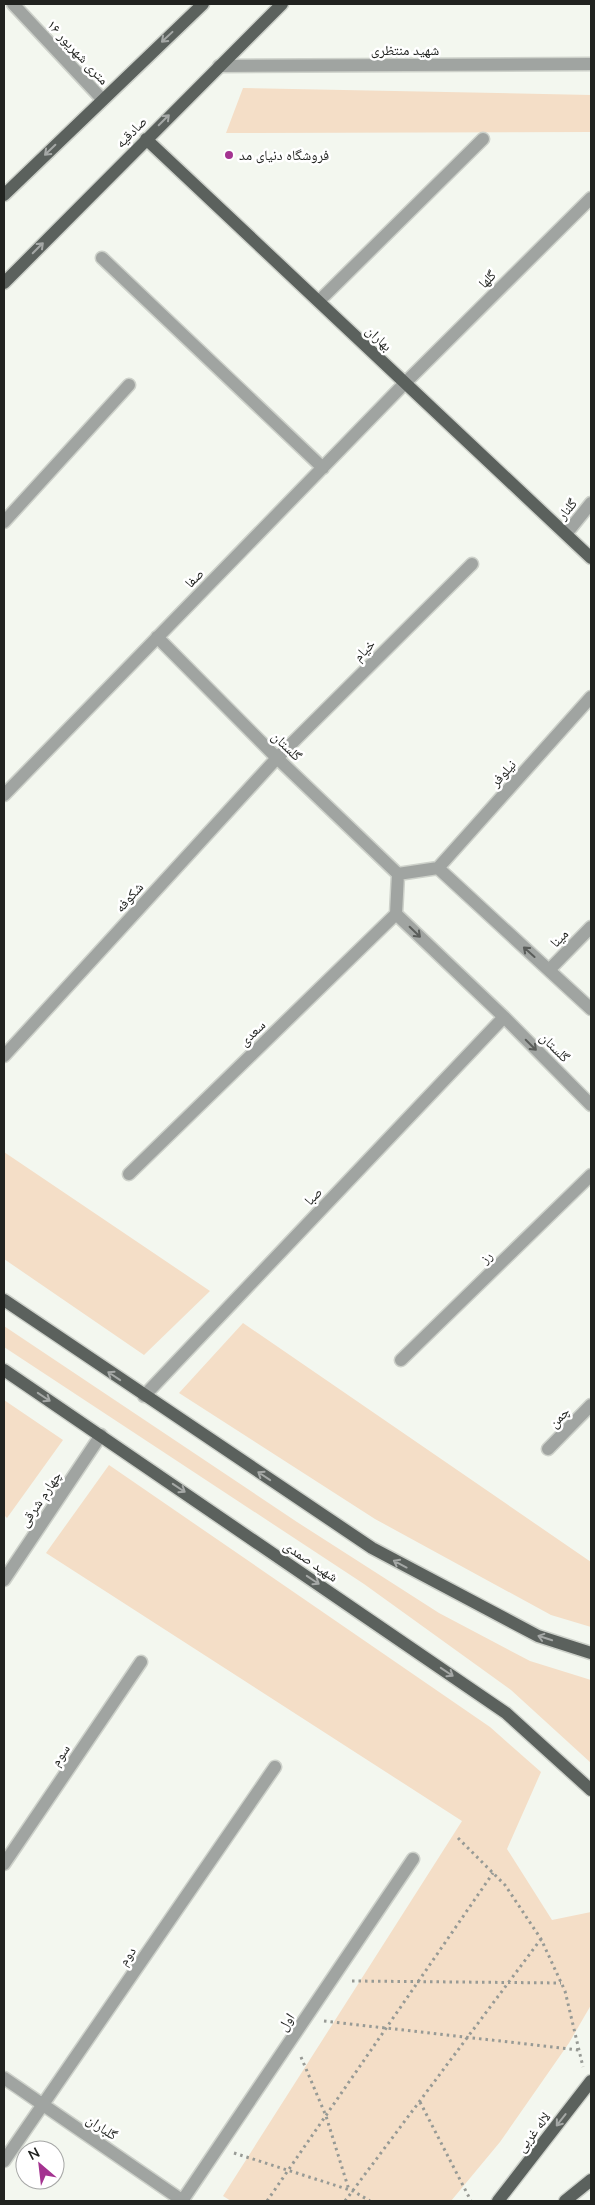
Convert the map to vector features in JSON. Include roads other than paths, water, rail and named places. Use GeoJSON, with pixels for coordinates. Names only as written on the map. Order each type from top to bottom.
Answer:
{"type":"FeatureCollection","features":[{"type":"Feature","properties":{"kind":"main road"},"geometry":{"type":"LineString","coordinates":[[4,195],[102,98],[203,4]]}},
{"type":"Feature","properties":{"kind":"main road","name":"صادقیه"},"geometry":{"type":"LineString","coordinates":[[4,283],[146,138],[282,4]]}},
{"type":"Feature","properties":{"kind":"main road","name":"بهاران"},"geometry":{"type":"LineString","coordinates":[[146,138],[591,558]]}},
{"type":"Feature","properties":{"kind":"main road"},"geometry":{"type":"LineString","coordinates":[[4,1300],[372,1548],[538,1636],[591,1653]]}},
{"type":"Feature","properties":{"kind":"main road","name":"شهید صمدی"},"geometry":{"type":"LineString","coordinates":[[4,1370],[506,1713],[591,1790]]}},
{"type":"Feature","properties":{"kind":"main road","name":"لاله غربی"},"geometry":{"type":"LineString","coordinates":[[498,2201],[588,2089]]}},
{"type":"Feature","properties":{"kind":"main road"},"geometry":{"type":"LineString","coordinates":[[565,2201],[591,2180]]}},
{"type":"Feature","properties":{"kind":"street","name":"۱۶ متری شهریور"},"geometry":{"type":"LineString","coordinates":[[13,4],[102,98]]}},
{"type":"Feature","properties":{"kind":"street","name":"شهید منتظری"},"geometry":{"type":"LineString","coordinates":[[219,66],[591,64]]}},
{"type":"Feature","properties":{"kind":"street"},"geometry":{"type":"LineString","coordinates":[[319,301],[483,139]]}},
{"type":"Feature","properties":{"kind":"street","name":"گلها"},"geometry":{"type":"LineString","coordinates":[[405,383],[591,198]]}},
{"type":"Feature","properties":{"kind":"street"},"geometry":{"type":"LineString","coordinates":[[102,258],[323,468]]}},
{"type":"Feature","properties":{"kind":"street","name":"صفا"},"geometry":{"type":"LineString","coordinates":[[4,795],[405,383]]}},
{"type":"Feature","properties":{"kind":"street"},"geometry":{"type":"LineString","coordinates":[[4,522],[129,386]]}},
{"type":"Feature","properties":{"kind":"street","name":"گلنار"},"geometry":{"type":"LineString","coordinates":[[566,534],[591,503]]}},
{"type":"Feature","properties":{"kind":"street","name":"خیام"},"geometry":{"type":"LineString","coordinates":[[277,758],[472,564]]}},
{"type":"Feature","properties":{"kind":"street","name":"گلستان"},"geometry":{"type":"LineString","coordinates":[[156,637],[277,758],[398,874]]}},
{"type":"Feature","properties":{"kind":"street","name":"نیلوفر"},"geometry":{"type":"LineString","coordinates":[[438,868],[591,697]]}},
{"type":"Feature","properties":{"kind":"street","name":"شکوفه"},"geometry":{"type":"LineString","coordinates":[[4,1056],[277,758]]}},
{"type":"Feature","properties":{"kind":"street"},"geometry":{"type":"LineString","coordinates":[[396,914],[398,874],[438,868],[591,1009]]}},
{"type":"Feature","properties":{"kind":"street","name":"گلستان"},"geometry":{"type":"LineString","coordinates":[[396,914],[504,1017],[591,1105]]}},
{"type":"Feature","properties":{"kind":"street","name":"سعدی"},"geometry":{"type":"LineString","coordinates":[[130,1174],[396,914]]}},
{"type":"Feature","properties":{"kind":"street","name":"مینا"},"geometry":{"type":"LineString","coordinates":[[549,970],[591,927]]}},
{"type":"Feature","properties":{"kind":"street","name":"صبا"},"geometry":{"type":"LineString","coordinates":[[144,1396],[504,1017]]}},
{"type":"Feature","properties":{"kind":"street","name":"رز"},"geometry":{"type":"LineString","coordinates":[[402,1360],[591,1175]]}},
{"type":"Feature","properties":{"kind":"street","name":"چمن"},"geometry":{"type":"LineString","coordinates":[[548,1449],[591,1406]]}},
{"type":"Feature","properties":{"kind":"street","name":"چهارم شرقی"},"geometry":{"type":"LineString","coordinates":[[4,1580],[100,1435]]}},
{"type":"Feature","properties":{"kind":"street","name":"سوم"},"geometry":{"type":"LineString","coordinates":[[4,1864],[141,1662]]}},
{"type":"Feature","properties":{"kind":"street","name":"دوم"},"geometry":{"type":"LineString","coordinates":[[4,2161],[275,1767]]}},
{"type":"Feature","properties":{"kind":"street","name":"اول"},"geometry":{"type":"LineString","coordinates":[[183,2201],[413,1859]]}},
{"type":"Feature","properties":{"kind":"street","name":"گلباران"},"geometry":{"type":"LineString","coordinates":[[4,2078],[183,2201]]}},
{"type":"Feature","properties":{"kind":"place","name":"فروشگاه دنیای مد"},"geometry":{"type":"Point","coordinates":[229,155]}}]}
